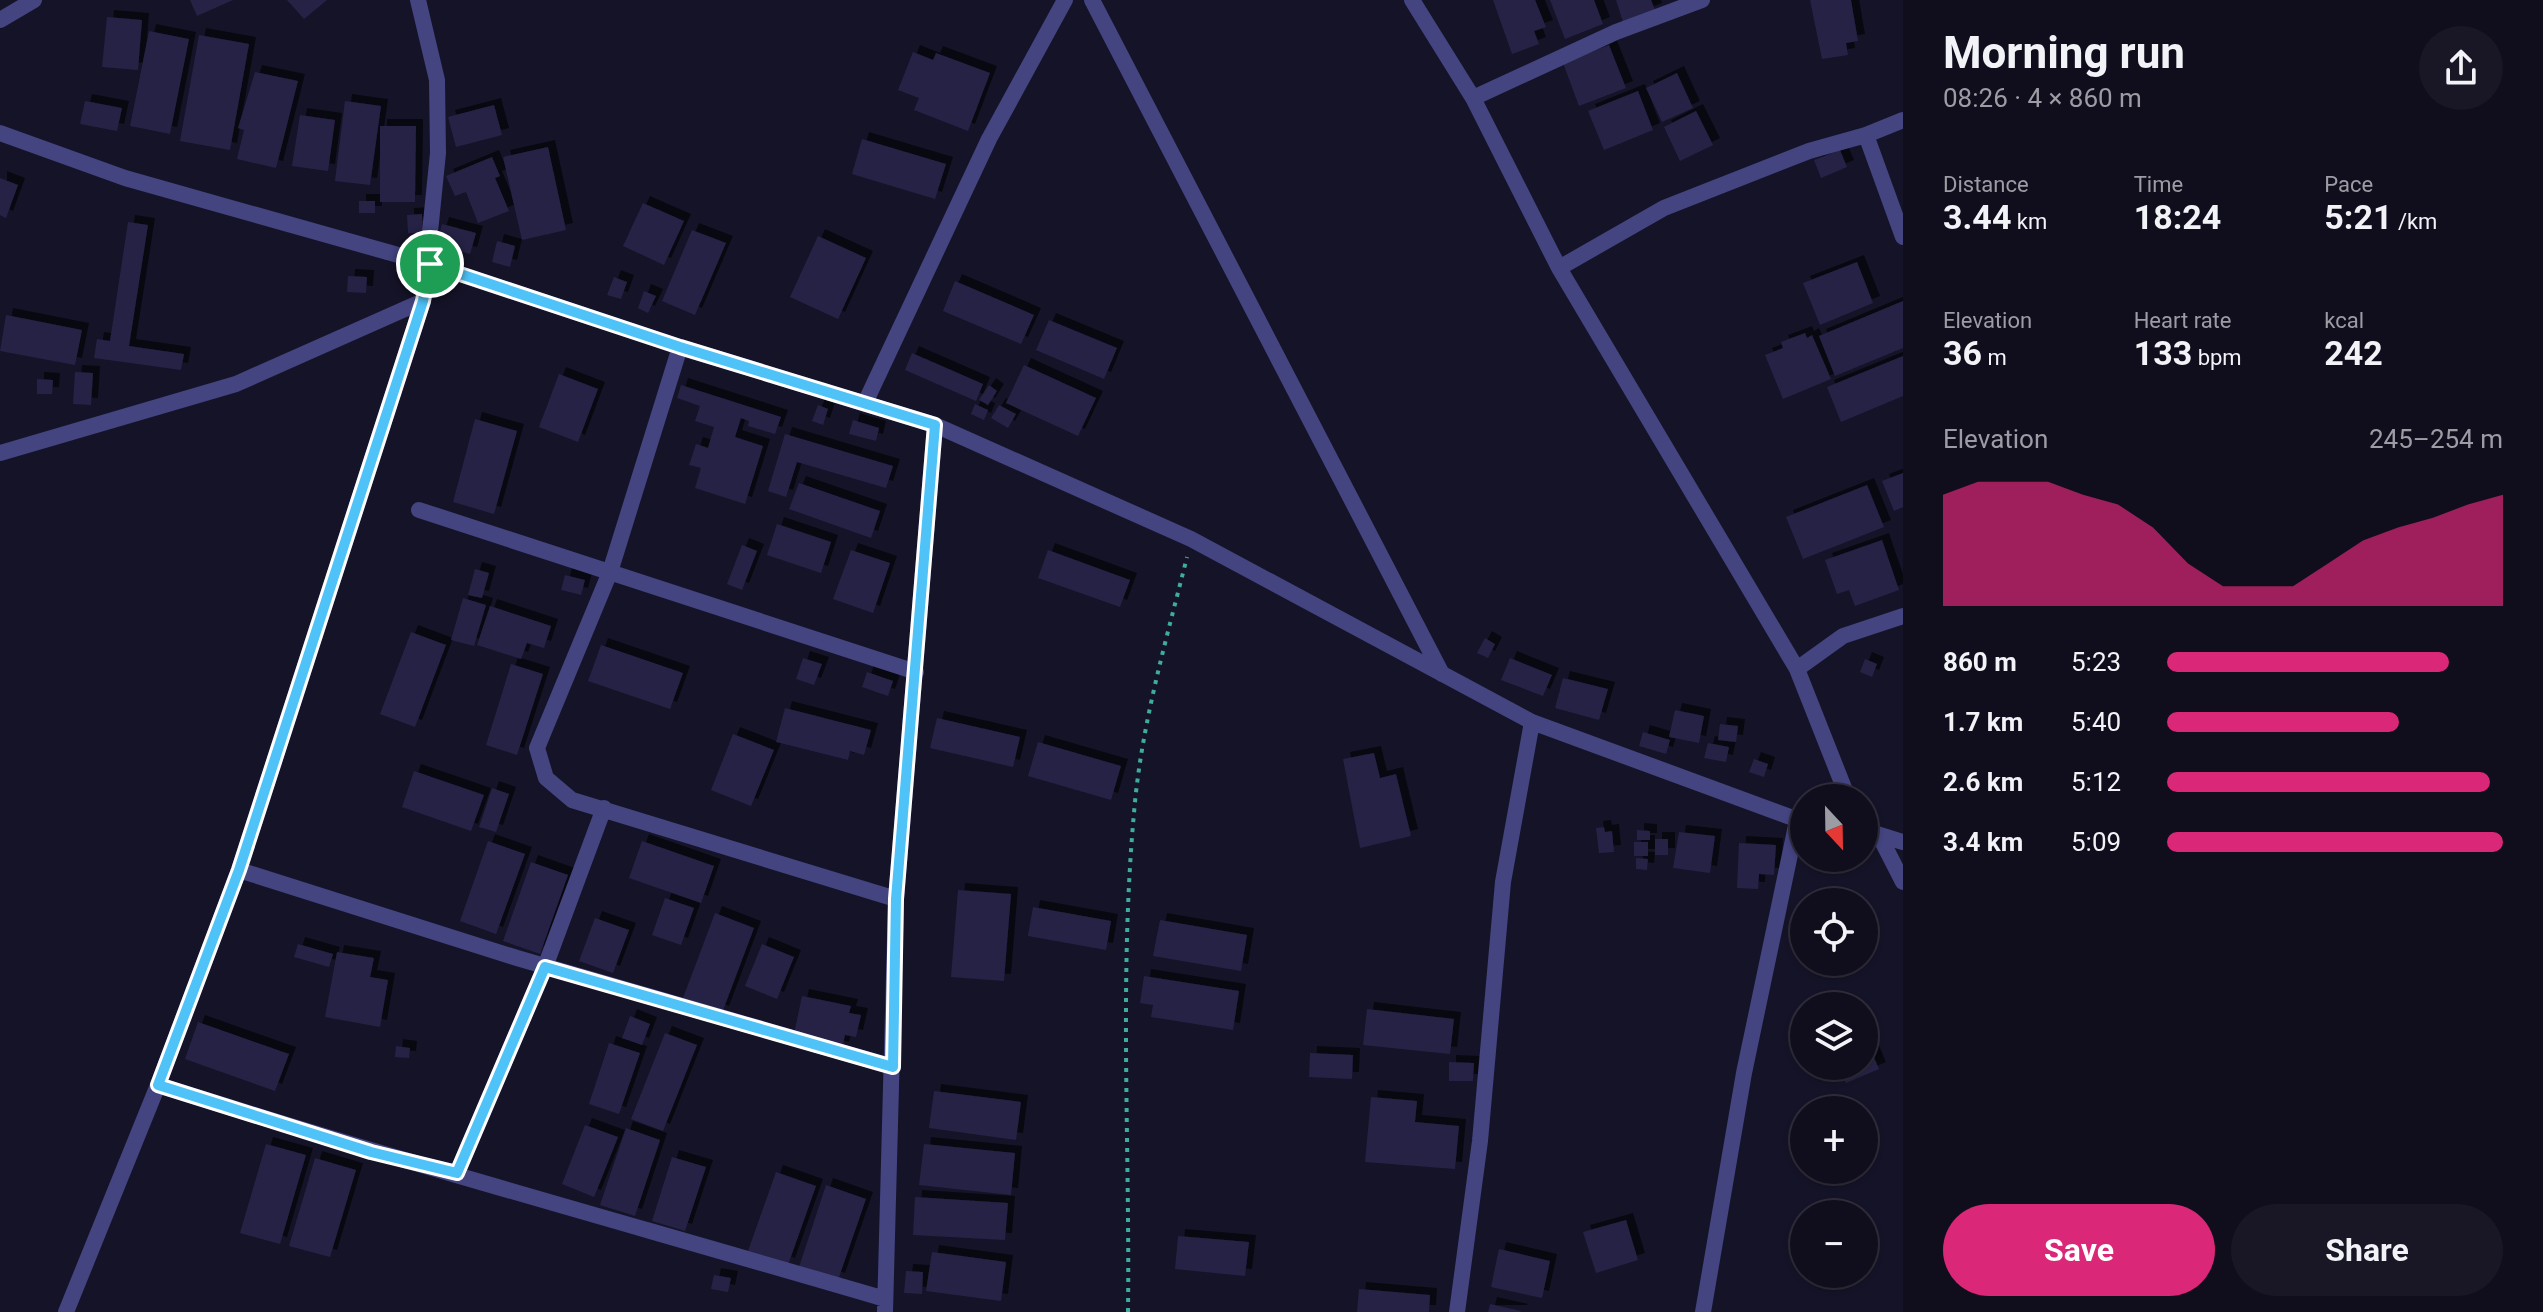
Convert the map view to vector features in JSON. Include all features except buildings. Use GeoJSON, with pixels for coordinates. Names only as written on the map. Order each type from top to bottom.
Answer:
{"type":"FeatureCollection","features":[{"type":"Feature","properties":{"kind":"street"},"geometry":{"type":"LineString","coordinates":[[0,20],[34,0]]}},
{"type":"Feature","properties":{"kind":"street"},"geometry":{"type":"LineString","coordinates":[[66,1312],[158,1085],[239,870],[423,301],[430,264],[438,153],[437,80],[418,0]]}},
{"type":"Feature","properties":{"kind":"street"},"geometry":{"type":"LineString","coordinates":[[865,403],[989,139],[1065,0]]}},
{"type":"Feature","properties":{"kind":"street"},"geometry":{"type":"LineString","coordinates":[[1092,0],[1442,674]]}},
{"type":"Feature","properties":{"kind":"street"},"geometry":{"type":"LineString","coordinates":[[1412,0],[1473,98],[1559,268],[1797,669],[1842,784]]}},
{"type":"Feature","properties":{"kind":"street"},"geometry":{"type":"LineString","coordinates":[[1473,98],[1616,32],[1702,0]]}},
{"type":"Feature","properties":{"kind":"street"},"geometry":{"type":"LineString","coordinates":[[1559,268],[1664,208],[1809,151],[1866,135],[1903,120]]}},
{"type":"Feature","properties":{"kind":"street"},"geometry":{"type":"LineString","coordinates":[[0,133],[125,178],[430,264],[680,347],[935,425],[1191,539],[1532,722],[1790,817]]}},
{"type":"Feature","properties":{"kind":"street"},"geometry":{"type":"LineString","coordinates":[[1866,135],[1903,237]]}},
{"type":"Feature","properties":{"kind":"street"},"geometry":{"type":"LineString","coordinates":[[0,453],[236,384],[423,301]]}},
{"type":"Feature","properties":{"kind":"street"},"geometry":{"type":"LineString","coordinates":[[680,347],[610,572],[537,748],[546,778],[572,800],[896,899]]}},
{"type":"Feature","properties":{"kind":"street"},"geometry":{"type":"LineString","coordinates":[[158,1085],[371,1152],[457,1173],[885,1306],[896,899],[935,425]]}},
{"type":"Feature","properties":{"kind":"street"},"geometry":{"type":"LineString","coordinates":[[419,510],[916,672]]}},
{"type":"Feature","properties":{"kind":"street"},"geometry":{"type":"LineString","coordinates":[[1797,669],[1843,636],[1903,616]]}},
{"type":"Feature","properties":{"kind":"street"},"geometry":{"type":"LineString","coordinates":[[1457,1312],[1480,1141],[1503,882],[1532,722]]}},
{"type":"Feature","properties":{"kind":"street"},"geometry":{"type":"LineString","coordinates":[[457,1173],[545,967],[604,808]]}},
{"type":"Feature","properties":{"kind":"street"},"geometry":{"type":"LineString","coordinates":[[1878,835],[1903,842]]}},
{"type":"Feature","properties":{"kind":"street"},"geometry":{"type":"LineString","coordinates":[[1878,842],[1903,882]]}},
{"type":"Feature","properties":{"kind":"street"},"geometry":{"type":"LineString","coordinates":[[239,870],[545,967],[893,1067]]}},
{"type":"Feature","properties":{"kind":"street"},"geometry":{"type":"LineString","coordinates":[[1703,1312],[1744,1073],[1790,870]]}},
{"type":"Feature","properties":{"kind":"path"},"geometry":{"type":"LineString","coordinates":[[1128,1312],[1128,900],[1134,810],[1144,734],[1191,539]]}},
{"type":"Feature","properties":{"kind":"route"},"geometry":{"type":"LineString","coordinates":[[430,264],[680,347],[935,425],[896,899],[893,1067],[545,967],[457,1173],[371,1152],[158,1085],[239,870],[423,301],[430,264]]}}]}
